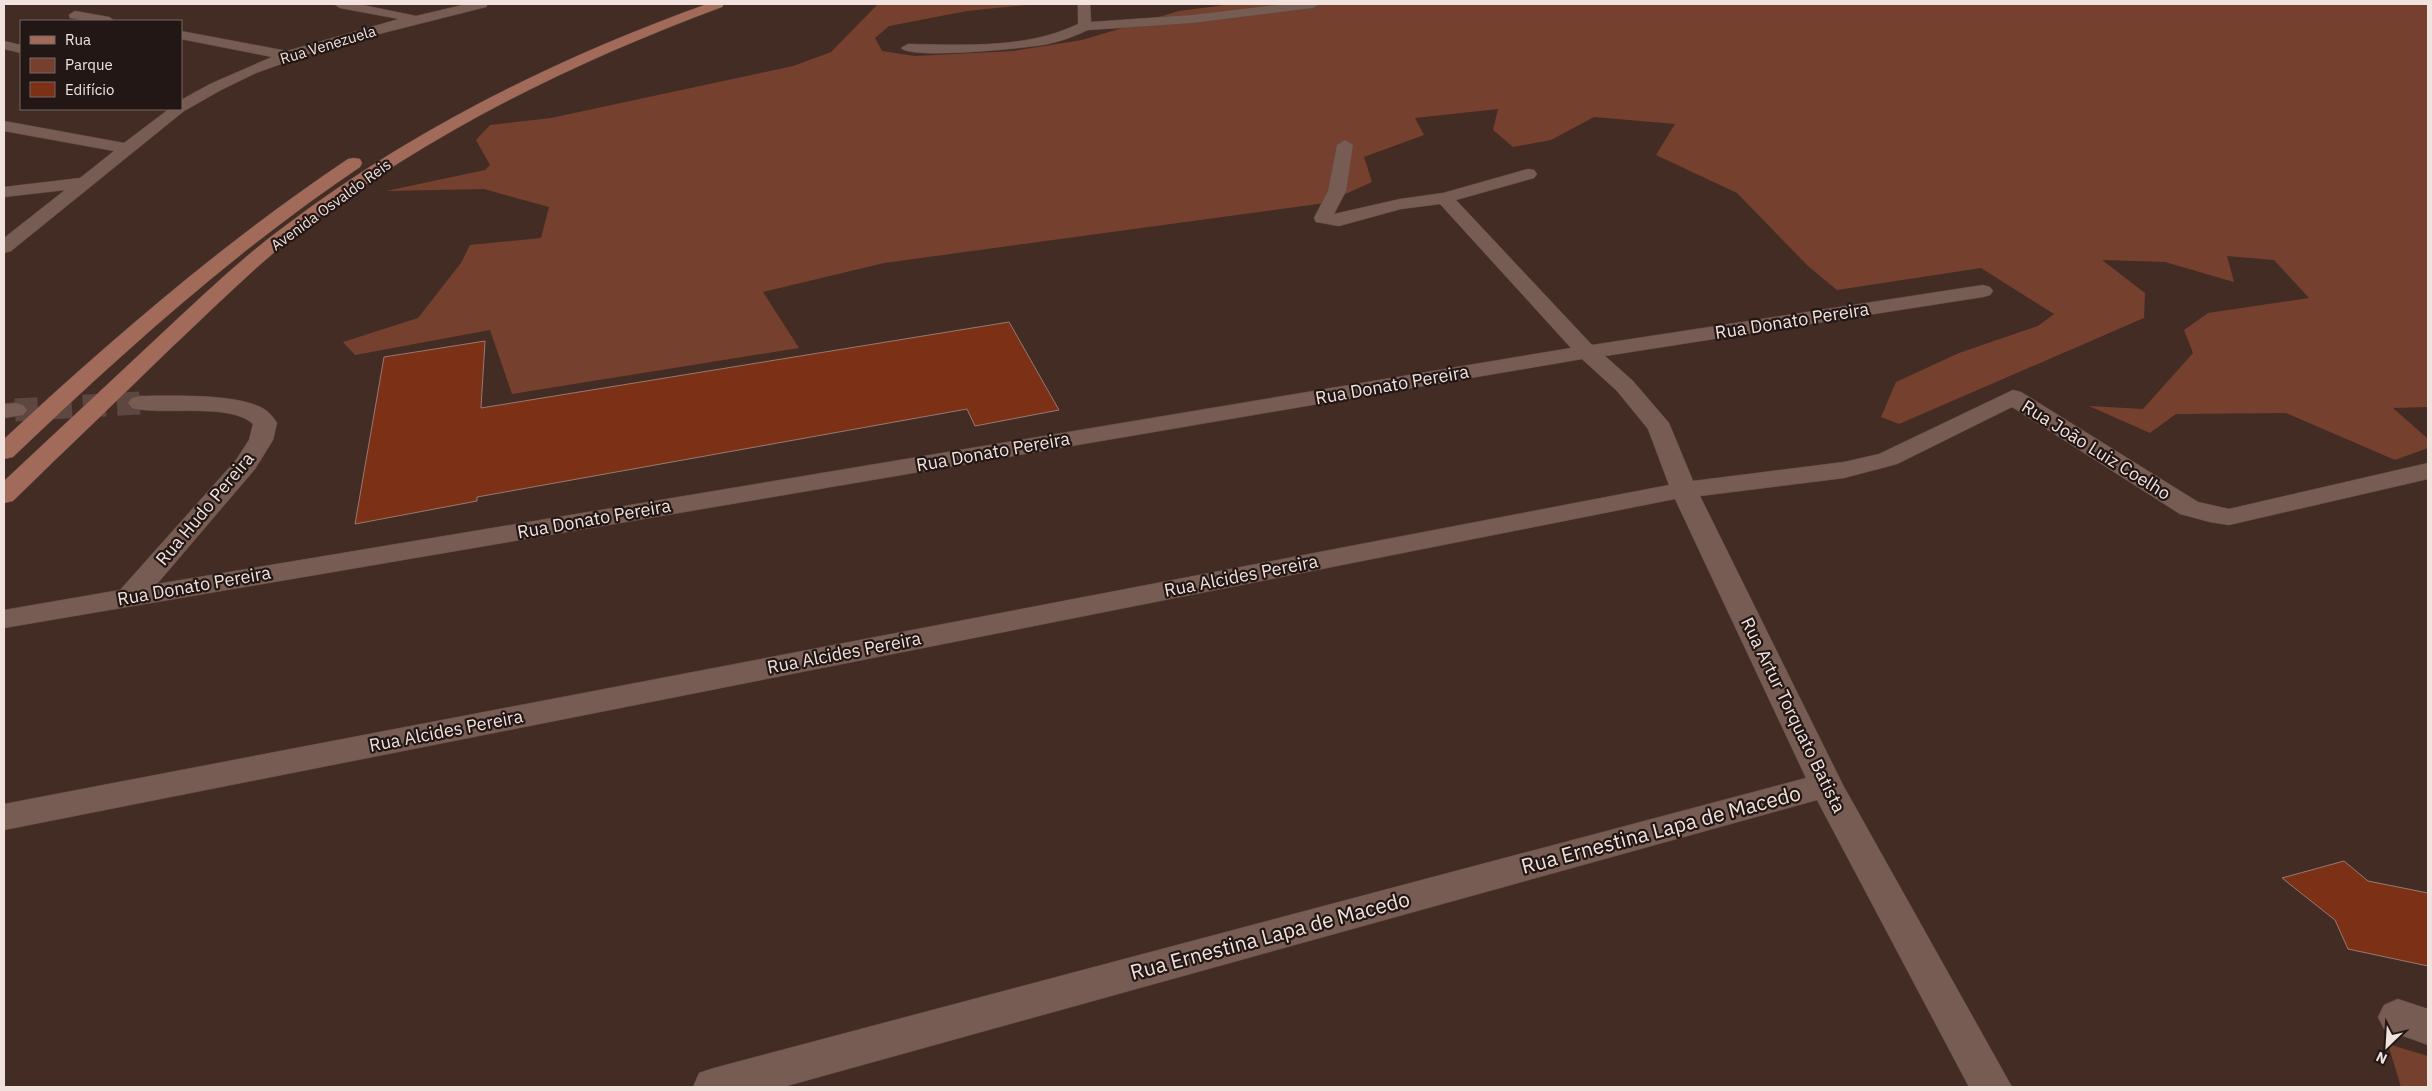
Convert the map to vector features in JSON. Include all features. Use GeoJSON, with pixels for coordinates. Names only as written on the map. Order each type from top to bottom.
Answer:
{"type":"FeatureCollection","features":[{"type":"Feature","properties":{"kind":"main road","name":"Avenida Osvaldo Reis"},"geometry":{"type":"LineString","coordinates":[[391,140],[459,102],[539,64],[603,37],[697,4]]}},
{"type":"Feature","properties":{"kind":"main road","name":"Avenida Osvaldo Reis"},"geometry":{"type":"LineString","coordinates":[[4,494],[220,291],[290,230],[344,192],[455,121],[542,75],[620,40],[718,4]]}},
{"type":"Feature","properties":{"kind":"main road","name":"Avenida Osvaldo Reis"},"geometry":{"type":"LineString","coordinates":[[4,452],[112,350],[190,282],[274,217],[368,154]]}},
{"type":"Feature","properties":{"kind":"street"},"geometry":{"type":"LineString","coordinates":[[340,4],[418,19]]}},
{"type":"Feature","properties":{"kind":"street","name":"Rua Venezuela"},"geometry":{"type":"LineString","coordinates":[[182,106],[212,88],[289,56],[418,19],[482,4]]}},
{"type":"Feature","properties":{"kind":"street"},"geometry":{"type":"LineString","coordinates":[[1084,4],[1086,26]]}},
{"type":"Feature","properties":{"kind":"street"},"geometry":{"type":"LineString","coordinates":[[908,48],[1010,44],[1062,37],[1086,26],[1192,19],[1313,4]]}},
{"type":"Feature","properties":{"kind":"street"},"geometry":{"type":"LineString","coordinates":[[75,15],[103,20]]}},
{"type":"Feature","properties":{"kind":"street"},"geometry":{"type":"LineString","coordinates":[[182,35],[289,56]]}},
{"type":"Feature","properties":{"kind":"street"},"geometry":{"type":"LineString","coordinates":[[4,46],[20,49]]}},
{"type":"Feature","properties":{"kind":"street"},"geometry":{"type":"LineString","coordinates":[[189,83],[212,88]]}},
{"type":"Feature","properties":{"kind":"street"},"geometry":{"type":"LineString","coordinates":[[4,247],[82,183],[177,110]]}},
{"type":"Feature","properties":{"kind":"street"},"geometry":{"type":"LineString","coordinates":[[4,126],[128,149]]}},
{"type":"Feature","properties":{"kind":"street"},"geometry":{"type":"LineString","coordinates":[[1346,145],[1337,191],[1323,218],[1339,220],[1400,204],[1444,198],[1528,174]]}},
{"type":"Feature","properties":{"kind":"street"},"geometry":{"type":"LineString","coordinates":[[4,192],[82,183]]}},
{"type":"Feature","properties":{"kind":"street","name":"Rua Artur Torquato Batista"},"geometry":{"type":"LineString","coordinates":[[1444,198],[1587,352],[1625,386],[1660,428],[1684,490],[1826,785],[1990,1087]]}},
{"type":"Feature","properties":{"kind":"street","name":"Rua Donato Pereira"},"geometry":{"type":"LineString","coordinates":[[4,619],[1587,352],[1983,291]]}},
{"type":"Feature","properties":{"kind":"street","name":"Rua João Luiz Coelho"},"geometry":{"type":"LineString","coordinates":[[1684,490],[1835,471],[1888,458],[2012,397],[2189,508],[2210,514],[2229,516],[2428,472]]}},
{"type":"Feature","properties":{"kind":"street","name":"Rua Hudo Pereira"},"geometry":{"type":"LineString","coordinates":[[130,597],[246,464],[261,440],[265,423],[254,413],[232,408],[209,405],[140,403]]}},
{"type":"Feature","properties":{"kind":"street","name":"Rua Alcides Pereira"},"geometry":{"type":"LineString","coordinates":[[4,817],[1684,490]]}},
{"type":"Feature","properties":{"kind":"street","name":"Rua Ernestina Lapa de Macedo"},"geometry":{"type":"LineString","coordinates":[[714,1087],[1826,785]]}},
{"type":"Feature","properties":{"kind":"green space"},"geometry":{"type":"Polygon","coordinates":[[[878,4],[1036,4],[967,11],[889,26],[875,38],[882,51],[915,56],[1013,51],[1082,40],[1179,11],[1233,4],[2428,4],[2428,407],[2393,408],[2428,439],[2428,448],[2395,460],[2286,413],[2176,414],[2150,433],[2089,406],[2143,409],[2193,353],[2184,330],[2208,313],[2309,298],[2274,260],[2227,256],[2234,282],[2165,262],[2102,260],[2145,293],[2144,318],[1899,424],[1881,417],[1896,382],[1959,353],[2038,326],[2054,314],[1981,268],[1837,290],[1808,266],[1737,193],[1656,155],[1675,124],[1594,117],[1551,140],[1513,147],[1493,130],[1498,109],[1415,118],[1424,135],[1364,157],[1372,182],[1325,203],[884,263],[763,292],[799,348],[512,394],[490,330],[355,355],[343,342],[418,318],[461,263],[470,245],[541,238],[549,207],[484,189],[386,191],[485,170],[490,165],[476,140],[490,125],[551,118],[793,66],[831,52],[878,4]]]}},
{"type":"Feature","properties":{"kind":"green space"},"geometry":{"type":"Polygon","coordinates":[[[2388,1044],[2428,1056],[2428,1087],[2401,1087],[2388,1044]]]}},
{"type":"Feature","properties":{"kind":"building"},"geometry":{"type":"Polygon","coordinates":[[[1009,322],[1059,410],[975,426],[967,409],[477,497],[477,501],[355,524],[384,357],[485,341],[481,408],[1009,322]]]}},
{"type":"Feature","properties":{"kind":"building"},"geometry":{"type":"Polygon","coordinates":[[[2344,861],[2368,881],[2428,893],[2428,966],[2348,949],[2335,920],[2282,878],[2344,861]]]}},
{"type":"Feature","properties":{"kind":"tunnel"},"geometry":{"type":"LineString","coordinates":[[15,410],[140,403]]}}]}
